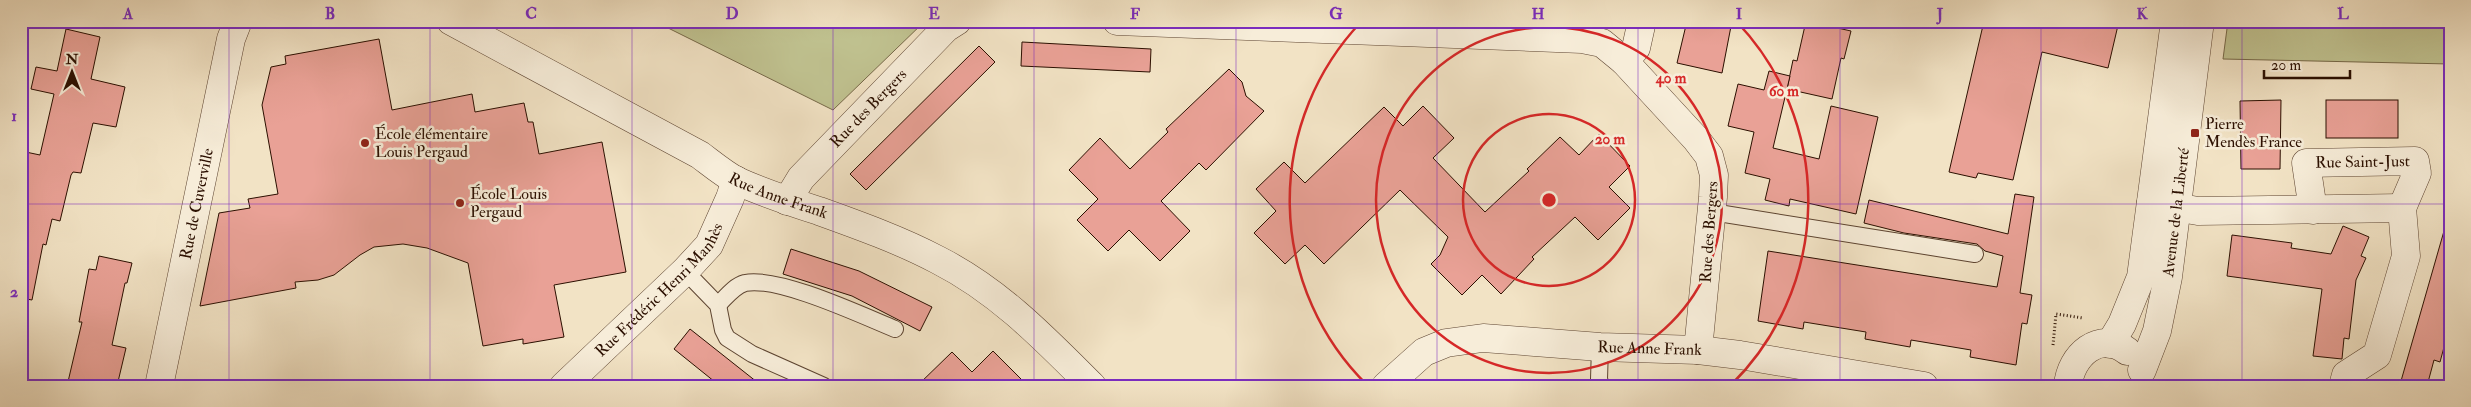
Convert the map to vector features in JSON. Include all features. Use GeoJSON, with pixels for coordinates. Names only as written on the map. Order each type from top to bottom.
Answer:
{"type":"FeatureCollection","features":[{"type":"Feature","properties":{"kind":"street","name":"Rue de Cuverville"},"geometry":{"type":"LineString","coordinates":[[158,386],[232,39],[238,21]]}},
{"type":"Feature","properties":{"kind":"street","name":"Rue Anne Frank"},"geometry":{"type":"LineString","coordinates":[[451,21],[700,155],[736,180],[786,201],[819,211],[903,244],[964,274],[1003,301],[1031,325],[1092,386]]}},
{"type":"Feature","properties":{"kind":"street","name":"Rue des Bergers"},"geometry":{"type":"LineString","coordinates":[[786,201],[800,178],[946,28],[957,21]]}},
{"type":"Feature","properties":{"kind":"street","name":"Rue des Bergers"},"geometry":{"type":"LineString","coordinates":[[1117,21],[1582,39],[1602,44],[1624,61],[1696,139],[1709,156],[1714,175],[1712,212],[1698,350]]}},
{"type":"Feature","properties":{"kind":"street"},"geometry":{"type":"LineString","coordinates":[[1624,61],[1636,48],[1642,21]]}},
{"type":"Feature","properties":{"kind":"street","name":"Avenue de la Liberté"},"geometry":{"type":"LineString","coordinates":[[2143,378],[2157,330],[2168,277],[2164,205],[2175,21]]}},
{"type":"Feature","properties":{"kind":"street","name":"Avenue de la Liberté"},"geometry":{"type":"LineString","coordinates":[[2110,344],[2122,324],[2141,277],[2164,205],[2200,21]]}},
{"type":"Feature","properties":{"kind":"street","name":"Rue Saint-Just"},"geometry":{"type":"LineString","coordinates":[[2313,210],[2306,163],[2414,161],[2417,173],[2402,208],[2406,256],[2377,355],[2346,375],[2343,386]]}},
{"type":"Feature","properties":{"kind":"street","name":"Rue Frédéric Henri Manhès"},"geometry":{"type":"LineString","coordinates":[[564,386],[709,245],[736,180]]}},
{"type":"Feature","properties":{"kind":"street"},"geometry":{"type":"LineString","coordinates":[[2164,205],[2198,211],[2402,208]]}},
{"type":"Feature","properties":{"kind":"street","name":"Rue Anne Frank"},"geometry":{"type":"LineString","coordinates":[[1386,386],[1424,352],[1446,342],[1483,338],[1600,347],[1698,350],[1740,354],[1924,386]]}},
{"type":"Feature","properties":{"kind":"street"},"geometry":{"type":"LineString","coordinates":[[2068,386],[2069,372],[2074,360],[2084,351],[2096,345],[2110,344],[2124,348],[2135,357],[2143,378]]}},
{"type":"Feature","properties":{"kind":"lane"},"geometry":{"type":"LineString","coordinates":[[1712,212],[1975,254]]}},
{"type":"Feature","properties":{"kind":"lane"},"geometry":{"type":"LineString","coordinates":[[685,270],[718,305],[723,330],[727,338],[752,354],[824,386]]}},
{"type":"Feature","properties":{"kind":"lane"},"geometry":{"type":"LineString","coordinates":[[718,305],[732,290],[743,284],[779,284],[895,329]]}},
{"type":"Feature","properties":{"kind":"lane"},"geometry":{"type":"LineString","coordinates":[[1600,347],[1599,379],[1601,386]]}},
{"type":"Feature","properties":{"kind":"green space"},"geometry":{"type":"Polygon","coordinates":[[[654,21],[925,21],[833,110],[654,21]]]}},
{"type":"Feature","properties":{"kind":"green space"},"geometry":{"type":"Polygon","coordinates":[[[2228,21],[2450,21],[2450,64],[2223,59],[2228,21]]]}},
{"type":"Feature","properties":{"kind":"building"},"geometry":{"type":"Polygon","coordinates":[[[1687,21],[1732,21],[1722,73],[1677,63],[1687,21]]]}},
{"type":"Feature","properties":{"kind":"building"},"geometry":{"type":"Polygon","coordinates":[[[1806,21],[1851,31],[1844,59],[1841,58],[1832,99],[1787,89],[1793,60],[1797,61],[1806,21]]]}},
{"type":"Feature","properties":{"kind":"building"},"geometry":{"type":"Polygon","coordinates":[[[1984,21],[2119,21],[2108,68],[2042,52],[2013,180],[1978,173],[1976,178],[1949,172],[1984,21]]]}},
{"type":"Feature","properties":{"kind":"building"},"geometry":{"type":"Polygon","coordinates":[[[66,29],[100,37],[91,79],[125,87],[116,127],[93,123],[81,173],[73,172],[71,175],[60,221],[52,219],[46,245],[43,244],[32,300],[21,298],[21,151],[40,155],[54,94],[31,89],[36,67],[57,71],[66,29]]]}},
{"type":"Feature","properties":{"kind":"building","name":"École Louis Pergaud"},"geometry":{"type":"Polygon","coordinates":[[[379,39],[392,110],[472,94],[475,112],[524,103],[528,122],[533,122],[539,154],[602,142],[626,272],[554,285],[564,337],[523,344],[523,339],[483,346],[468,263],[427,248],[403,244],[374,247],[334,275],[318,280],[295,282],[296,288],[200,306],[219,213],[250,208],[248,199],[278,194],[262,105],[271,67],[286,64],[285,56],[379,39]]]}},
{"type":"Feature","properties":{"kind":"building"},"geometry":{"type":"Polygon","coordinates":[[[1022,42],[1151,49],[1150,72],[1021,66],[1022,42]]]}},
{"type":"Feature","properties":{"kind":"building"},"geometry":{"type":"Polygon","coordinates":[[[979,46],[995,62],[866,190],[850,174],[979,46]]]}},
{"type":"Feature","properties":{"kind":"building"},"geometry":{"type":"Polygon","coordinates":[[[1229,69],[1242,82],[1246,96],[1264,111],[1206,170],[1199,163],[1161,201],[1190,231],[1160,261],[1129,230],[1108,251],[1077,220],[1098,199],[1069,170],[1100,138],[1130,169],[1168,132],[1166,129],[1229,69]]]}},
{"type":"Feature","properties":{"kind":"building"},"geometry":{"type":"Polygon","coordinates":[[[1769,71],[1790,76],[1773,148],[1819,159],[1831,106],[1878,117],[1856,214],[1790,199],[1789,206],[1765,200],[1770,179],[1745,173],[1754,132],[1728,126],[1738,84],[1764,90],[1769,71]]]}},
{"type":"Feature","properties":{"kind":"building"},"geometry":{"type":"Polygon","coordinates":[[[2281,100],[2280,169],[2241,169],[2240,101],[2281,100]]]}},
{"type":"Feature","properties":{"kind":"building"},"geometry":{"type":"Polygon","coordinates":[[[2326,100],[2398,100],[2398,138],[2326,138],[2326,100]]]}},
{"type":"Feature","properties":{"kind":"building"},"geometry":{"type":"Polygon","coordinates":[[[1423,106],[1454,138],[1433,158],[1485,212],[1529,171],[1527,169],[1560,137],[1579,155],[1599,134],[1630,166],[1609,187],[1630,208],[1598,240],[1575,217],[1532,257],[1534,259],[1501,294],[1482,275],[1462,295],[1431,264],[1440,255],[1448,237],[1400,190],[1324,264],[1305,245],[1285,264],[1254,233],[1276,211],[1256,189],[1284,162],[1305,183],[1384,107],[1403,126],[1423,106]]]}},
{"type":"Feature","properties":{"kind":"building"},"geometry":{"type":"Polygon","coordinates":[[[2015,194],[2034,197],[2020,293],[2032,295],[2027,324],[2022,323],[2016,365],[1970,357],[1971,350],[1911,340],[1910,347],[1865,339],[1866,332],[1804,322],[1803,329],[1758,321],[1768,251],[1997,287],[2003,256],[1985,251],[1977,244],[1904,233],[1864,223],[1869,200],[2008,234],[2015,194]]]}},
{"type":"Feature","properties":{"kind":"building"},"geometry":{"type":"Polygon","coordinates":[[[2343,226],[2369,237],[2361,256],[2366,258],[2356,280],[2349,339],[2344,338],[2342,359],[2313,356],[2322,289],[2227,276],[2232,235],[2292,243],[2291,248],[2331,254],[2343,226]]]}},
{"type":"Feature","properties":{"kind":"building"},"geometry":{"type":"Polygon","coordinates":[[[2444,231],[2450,231],[2450,325],[2440,362],[2434,360],[2427,386],[2419,386],[2401,381],[2444,231]]]}},
{"type":"Feature","properties":{"kind":"building"},"geometry":{"type":"Polygon","coordinates":[[[791,249],[859,271],[932,307],[920,331],[852,296],[783,274],[791,249]]]}},
{"type":"Feature","properties":{"kind":"building"},"geometry":{"type":"Polygon","coordinates":[[[99,256],[132,263],[127,283],[125,283],[112,345],[126,348],[117,386],[67,386],[82,322],[79,322],[89,269],[96,270],[99,256]]]}},
{"type":"Feature","properties":{"kind":"building"},"geometry":{"type":"Polygon","coordinates":[[[690,329],[762,386],[720,386],[674,349],[690,329]]]}},
{"type":"Feature","properties":{"kind":"building"},"geometry":{"type":"Polygon","coordinates":[[[993,351],[1028,386],[917,386],[952,352],[972,372],[993,351]]]}},
{"type":"Feature","properties":{"kind":"place","name":"Pierre Mendès France"},"geometry":{"type":"Point","coordinates":[2195,133]}},
{"type":"Feature","properties":{"kind":"place","name":"École élémentaire Louis Pergaud"},"geometry":{"type":"Point","coordinates":[365,143]}},
{"type":"Feature","properties":{"kind":"place","name":"École Louis Pergaud"},"geometry":{"type":"Point","coordinates":[460,203]}}]}
